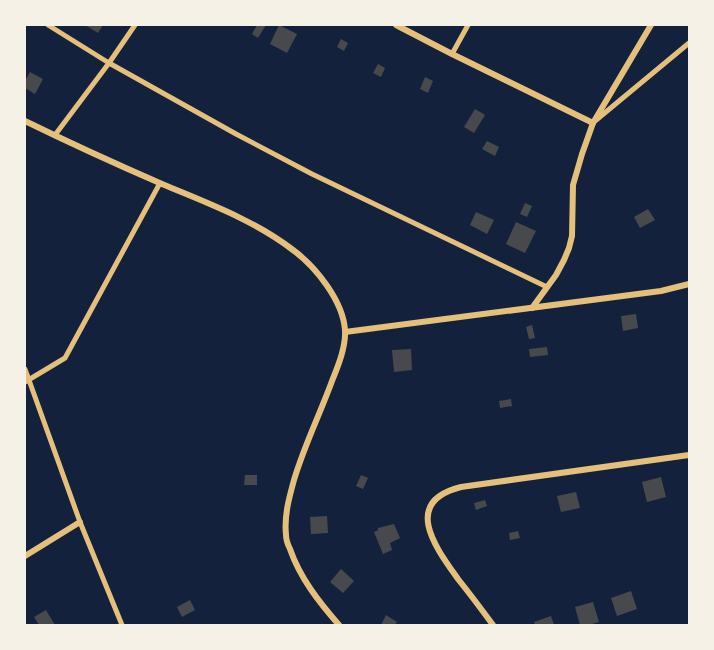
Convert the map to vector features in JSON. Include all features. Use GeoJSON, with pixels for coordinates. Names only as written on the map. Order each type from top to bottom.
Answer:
{"type":"FeatureCollection","features":[{"type":"Feature","properties":{"kind":"street"},"geometry":{"type":"LineString","coordinates":[[48,25],[109,63],[312,174],[547,287]]}},
{"type":"Feature","properties":{"kind":"street"},"geometry":{"type":"LineString","coordinates":[[55,135],[135,25]]}},
{"type":"Feature","properties":{"kind":"street"},"geometry":{"type":"LineString","coordinates":[[396,25],[593,123]]}},
{"type":"Feature","properties":{"kind":"street"},"geometry":{"type":"LineString","coordinates":[[452,54],[468,25]]}},
{"type":"Feature","properties":{"kind":"street"},"geometry":{"type":"LineString","coordinates":[[532,308],[556,275],[569,248],[572,236],[573,186],[593,123],[651,25]]}},
{"type":"Feature","properties":{"kind":"street"},"geometry":{"type":"LineString","coordinates":[[593,123],[689,43]]}},
{"type":"Feature","properties":{"kind":"street"},"geometry":{"type":"LineString","coordinates":[[25,121],[250,223],[294,250],[327,286],[342,316],[345,332],[342,350],[337,368],[299,464],[289,496],[285,518],[286,538],[294,561],[308,586],[338,625]]}},
{"type":"Feature","properties":{"kind":"street"},"geometry":{"type":"LineString","coordinates":[[28,381],[65,358],[160,183]]}},
{"type":"Feature","properties":{"kind":"street"},"geometry":{"type":"LineString","coordinates":[[345,332],[661,291],[689,284]]}},
{"type":"Feature","properties":{"kind":"street"},"geometry":{"type":"LineString","coordinates":[[25,369],[80,522],[122,625]]}},
{"type":"Feature","properties":{"kind":"street"},"geometry":{"type":"LineString","coordinates":[[493,625],[454,573],[431,538],[427,518],[429,510],[442,494],[461,487],[689,455]]}},
{"type":"Feature","properties":{"kind":"street"},"geometry":{"type":"LineString","coordinates":[[25,556],[80,522]]}},
{"type":"Feature","properties":{"kind":"building"},"geometry":{"type":"Polygon","coordinates":[[[85,25],[103,25],[98,33],[85,25]]]}},
{"type":"Feature","properties":{"kind":"building"},"geometry":{"type":"Polygon","coordinates":[[[257,25],[266,25],[258,38],[252,34],[257,25]]]}},
{"type":"Feature","properties":{"kind":"building"},"geometry":{"type":"Polygon","coordinates":[[[279,25],[297,34],[287,53],[270,44],[279,25]]]}},
{"type":"Feature","properties":{"kind":"building"},"geometry":{"type":"Polygon","coordinates":[[[341,39],[348,43],[344,51],[337,47],[341,39]]]}},
{"type":"Feature","properties":{"kind":"building"},"geometry":{"type":"Polygon","coordinates":[[[378,64],[385,68],[381,77],[373,73],[378,64]]]}},
{"type":"Feature","properties":{"kind":"building"},"geometry":{"type":"Polygon","coordinates":[[[30,72],[43,79],[35,94],[25,88],[25,81],[30,72]]]}},
{"type":"Feature","properties":{"kind":"building"},"geometry":{"type":"Polygon","coordinates":[[[425,77],[433,81],[428,93],[420,89],[425,77]]]}},
{"type":"Feature","properties":{"kind":"building"},"geometry":{"type":"Polygon","coordinates":[[[475,109],[485,115],[474,133],[464,127],[475,109]]]}},
{"type":"Feature","properties":{"kind":"building"},"geometry":{"type":"Polygon","coordinates":[[[487,141],[499,147],[495,156],[482,149],[487,141]]]}},
{"type":"Feature","properties":{"kind":"building"},"geometry":{"type":"Polygon","coordinates":[[[525,203],[532,206],[527,217],[520,214],[525,203]]]}},
{"type":"Feature","properties":{"kind":"building"},"geometry":{"type":"Polygon","coordinates":[[[648,209],[655,220],[640,228],[634,217],[648,209]]]}},
{"type":"Feature","properties":{"kind":"building"},"geometry":{"type":"Polygon","coordinates":[[[476,212],[494,220],[487,234],[470,225],[476,212]]]}},
{"type":"Feature","properties":{"kind":"building"},"geometry":{"type":"Polygon","coordinates":[[[516,222],[536,231],[525,253],[506,244],[516,222]]]}},
{"type":"Feature","properties":{"kind":"building"},"geometry":{"type":"Polygon","coordinates":[[[636,314],[638,328],[623,331],[621,316],[636,314]]]}},
{"type":"Feature","properties":{"kind":"building"},"geometry":{"type":"Polygon","coordinates":[[[532,325],[535,338],[529,339],[526,327],[532,325]]]}},
{"type":"Feature","properties":{"kind":"building"},"geometry":{"type":"Polygon","coordinates":[[[547,347],[548,355],[530,357],[529,349],[547,347]]]}},
{"type":"Feature","properties":{"kind":"building"},"geometry":{"type":"Polygon","coordinates":[[[411,349],[412,370],[394,372],[392,350],[411,349]]]}},
{"type":"Feature","properties":{"kind":"building"},"geometry":{"type":"Polygon","coordinates":[[[511,399],[512,406],[500,408],[499,401],[511,399]]]}},
{"type":"Feature","properties":{"kind":"building"},"geometry":{"type":"Polygon","coordinates":[[[245,475],[257,475],[257,485],[244,485],[245,475]]]}},
{"type":"Feature","properties":{"kind":"building"},"geometry":{"type":"Polygon","coordinates":[[[361,475],[368,478],[363,489],[356,486],[361,475]]]}},
{"type":"Feature","properties":{"kind":"building"},"geometry":{"type":"Polygon","coordinates":[[[661,477],[666,497],[647,502],[642,482],[661,477]]]}},
{"type":"Feature","properties":{"kind":"building"},"geometry":{"type":"Polygon","coordinates":[[[576,492],[580,508],[561,512],[557,496],[576,492]]]}},
{"type":"Feature","properties":{"kind":"building"},"geometry":{"type":"Polygon","coordinates":[[[485,500],[487,506],[476,510],[474,503],[485,500]]]}},
{"type":"Feature","properties":{"kind":"building"},"geometry":{"type":"Polygon","coordinates":[[[327,516],[328,533],[311,534],[310,517],[327,516]]]}},
{"type":"Feature","properties":{"kind":"building"},"geometry":{"type":"Polygon","coordinates":[[[394,524],[400,538],[390,543],[392,550],[383,554],[374,532],[378,528],[394,524]]]}},
{"type":"Feature","properties":{"kind":"building"},"geometry":{"type":"Polygon","coordinates":[[[518,531],[520,538],[510,540],[509,533],[518,531]]]}},
{"type":"Feature","properties":{"kind":"building"},"geometry":{"type":"Polygon","coordinates":[[[341,569],[354,581],[343,593],[330,582],[341,569]]]}},
{"type":"Feature","properties":{"kind":"building"},"geometry":{"type":"Polygon","coordinates":[[[631,591],[637,609],[617,616],[611,598],[631,591]]]}},
{"type":"Feature","properties":{"kind":"building"},"geometry":{"type":"Polygon","coordinates":[[[190,600],[195,610],[182,617],[177,607],[190,600]]]}},
{"type":"Feature","properties":{"kind":"building"},"geometry":{"type":"Polygon","coordinates":[[[593,602],[599,622],[580,625],[575,607],[593,602]]]}},
{"type":"Feature","properties":{"kind":"building"},"geometry":{"type":"Polygon","coordinates":[[[46,610],[55,625],[39,625],[34,617],[46,610]]]}},
{"type":"Feature","properties":{"kind":"building"},"geometry":{"type":"Polygon","coordinates":[[[386,615],[397,622],[395,625],[381,625],[386,615]]]}},
{"type":"Feature","properties":{"kind":"building"},"geometry":{"type":"Polygon","coordinates":[[[551,616],[554,625],[535,625],[534,622],[551,616]]]}}]}
